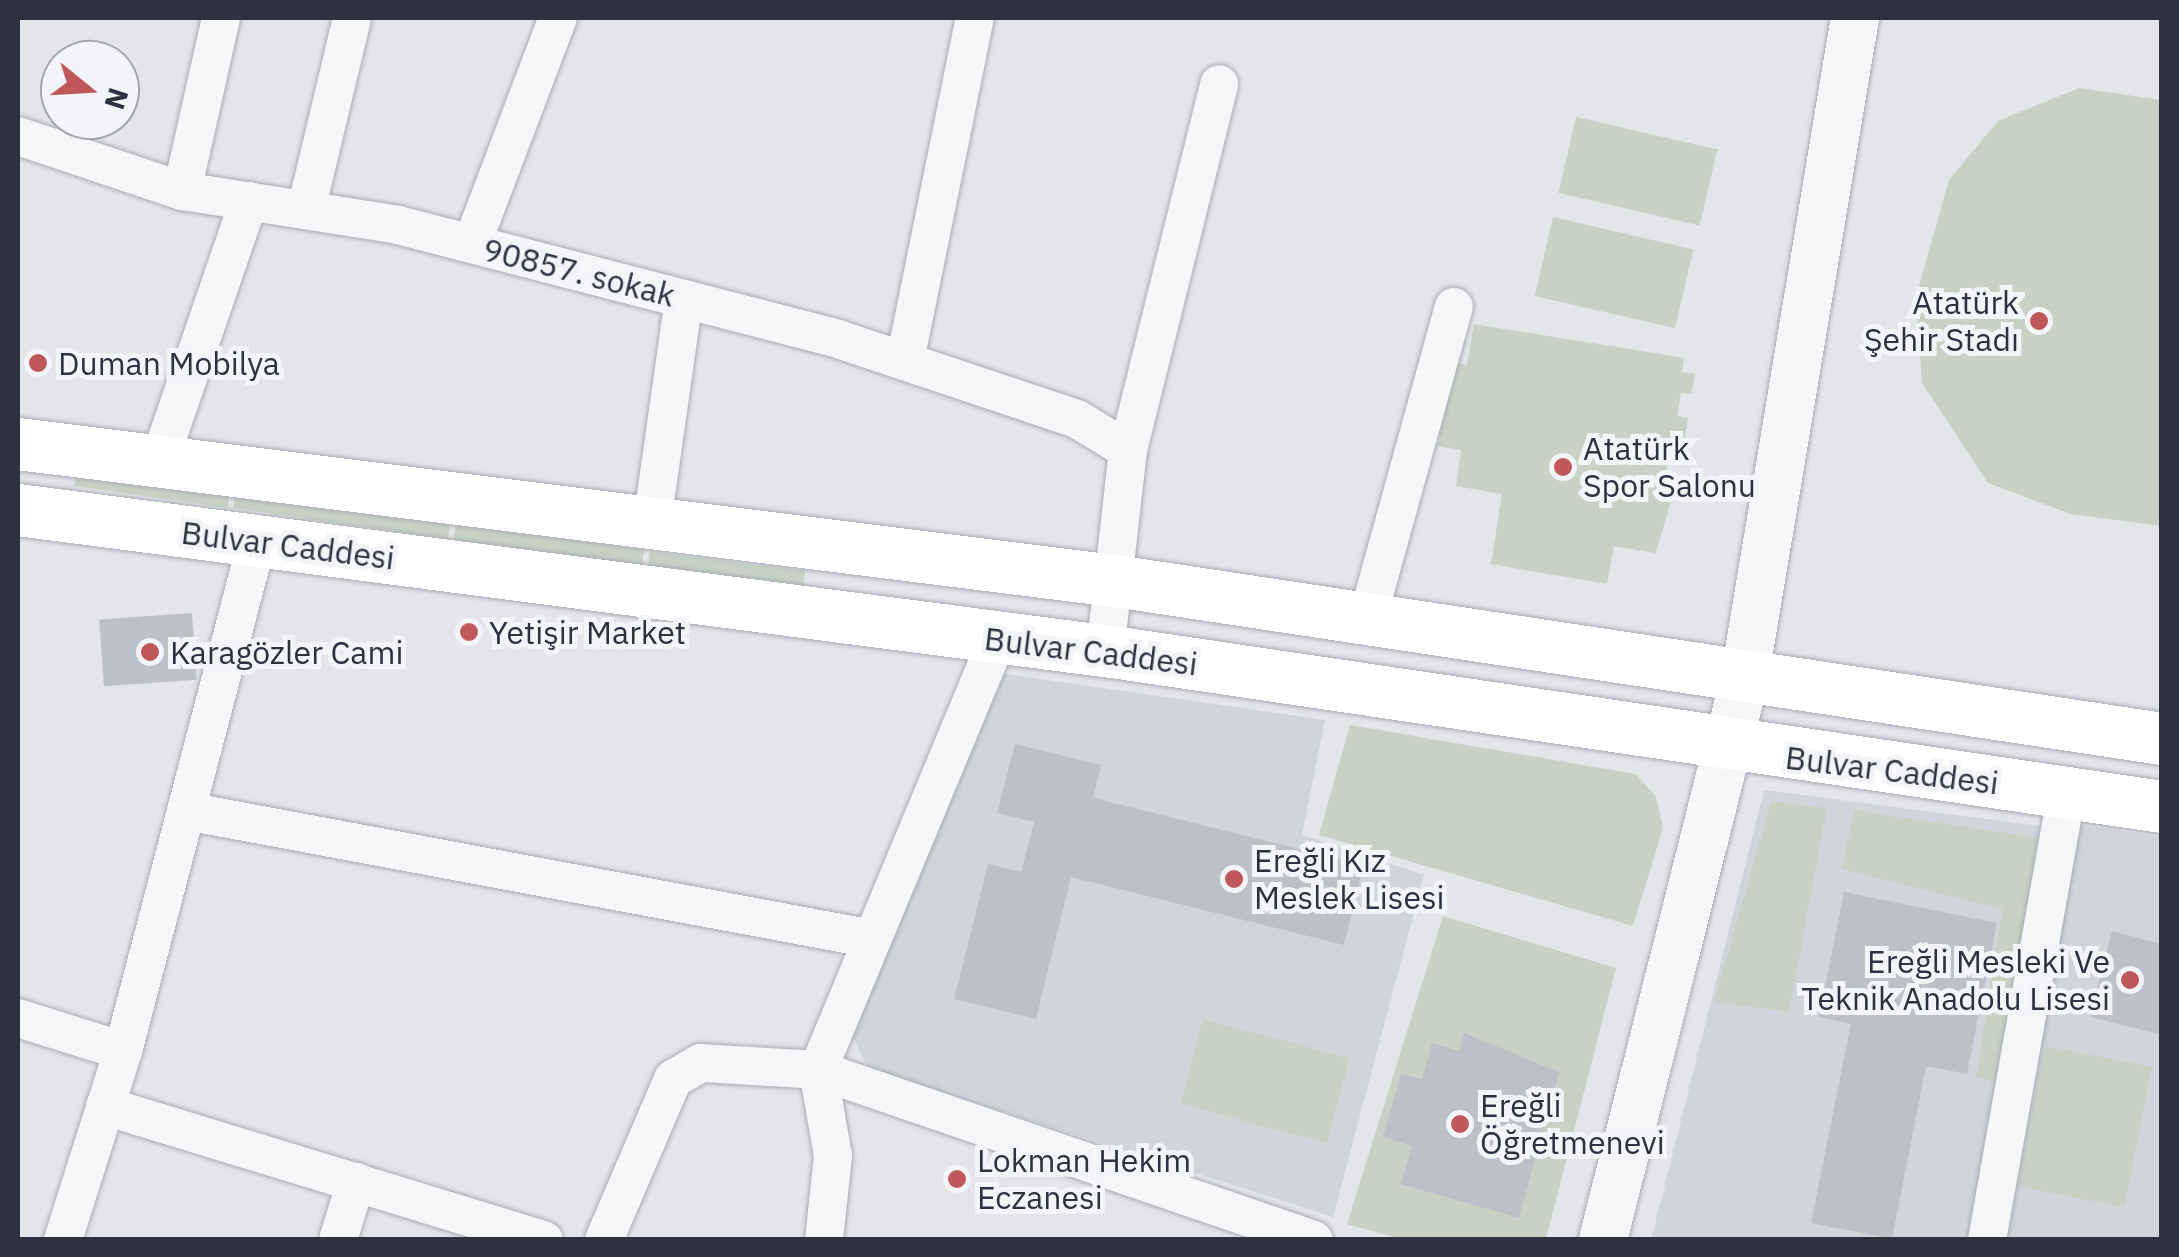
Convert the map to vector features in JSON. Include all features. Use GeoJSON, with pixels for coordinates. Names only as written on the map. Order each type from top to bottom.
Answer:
{"type":"FeatureCollection","features":[{"type":"Feature","properties":{"kind":"main road"},"geometry":{"type":"LineString","coordinates":[[18,444],[1115,581],[1744,681],[2162,739]]}},
{"type":"Feature","properties":{"kind":"main road","name":"Bulvar Caddesi"},"geometry":{"type":"LineString","coordinates":[[18,510],[1105,652],[1726,748],[2162,807]]}},
{"type":"Feature","properties":{"kind":"street"},"geometry":{"type":"LineString","coordinates":[[182,191],[221,18]]}},
{"type":"Feature","properties":{"kind":"street"},"geometry":{"type":"LineString","coordinates":[[306,210],[352,18]]}},
{"type":"Feature","properties":{"kind":"street"},"geometry":{"type":"LineString","coordinates":[[472,244],[558,18]]}},
{"type":"Feature","properties":{"kind":"street"},"geometry":{"type":"LineString","coordinates":[[905,362],[975,18]]}},
{"type":"Feature","properties":{"kind":"street"},"geometry":{"type":"LineString","coordinates":[[1602,1240],[1744,681],[1855,18]]}},
{"type":"Feature","properties":{"kind":"street"},"geometry":{"type":"LineString","coordinates":[[1105,652],[1128,450],[1219,84]]}},
{"type":"Feature","properties":{"kind":"street","name":"90857. sokak"},"geometry":{"type":"LineString","coordinates":[[18,136],[182,191],[306,210],[472,244],[684,299],[905,362],[1077,420],[1128,450]]}},
{"type":"Feature","properties":{"kind":"street"},"geometry":{"type":"LineString","coordinates":[[160,459],[249,202]]}},
{"type":"Feature","properties":{"kind":"street"},"geometry":{"type":"LineString","coordinates":[[652,523],[684,299]]}},
{"type":"Feature","properties":{"kind":"street"},"geometry":{"type":"LineString","coordinates":[[1366,620],[1454,307]]}},
{"type":"Feature","properties":{"kind":"street"},"geometry":{"type":"LineString","coordinates":[[63,1240],[123,1051],[256,541]]}},
{"type":"Feature","properties":{"kind":"street"},"geometry":{"type":"LineString","coordinates":[[824,1240],[833,1156],[818,1070],[867,938],[997,639]]}},
{"type":"Feature","properties":{"kind":"street"},"geometry":{"type":"LineString","coordinates":[[1987,1240],[2067,793]]}},
{"type":"Feature","properties":{"kind":"street"},"geometry":{"type":"LineString","coordinates":[[186,811],[867,938]]}},
{"type":"Feature","properties":{"kind":"street"},"geometry":{"type":"LineString","coordinates":[[18,1018],[123,1051]]}},
{"type":"Feature","properties":{"kind":"street"},"geometry":{"type":"LineString","coordinates":[[604,1240],[673,1078],[701,1062],[818,1070],[1314,1240]]}},
{"type":"Feature","properties":{"kind":"street"},"geometry":{"type":"LineString","coordinates":[[106,1106],[544,1240]]}},
{"type":"Feature","properties":{"kind":"street"},"geometry":{"type":"LineString","coordinates":[[338,1240],[356,1182]]}},
{"type":"Feature","properties":{"kind":"shaded area","name":"Atatürk Şehir Stadı"},"geometry":{"type":"Polygon","coordinates":[[[2079,88],[2161,100],[2161,526],[2071,514],[1988,483],[1922,383],[1916,297],[1949,180],[1998,121],[2079,88]]]}},
{"type":"Feature","properties":{"kind":"shaded area"},"geometry":{"type":"Polygon","coordinates":[[[1576,117],[1717,150],[1700,226],[1558,193],[1576,117]]]}},
{"type":"Feature","properties":{"kind":"shaded area"},"geometry":{"type":"Polygon","coordinates":[[[1553,217],[1693,249],[1675,328],[1535,296],[1553,217]]]}},
{"type":"Feature","properties":{"kind":"shaded area","name":"Atatürk Spor Salonu"},"geometry":{"type":"Polygon","coordinates":[[[1474,324],[1684,358],[1682,372],[1695,374],[1691,394],[1681,393],[1677,416],[1688,418],[1682,453],[1669,452],[1665,481],[1676,483],[1656,553],[1614,546],[1607,584],[1491,564],[1502,494],[1456,486],[1461,450],[1438,446],[1452,362],[1467,365],[1474,324]]]}},
{"type":"Feature","properties":{"kind":"shaded area"},"geometry":{"type":"Polygon","coordinates":[[[77,473],[229,492],[228,508],[74,486],[77,473]]]}},
{"type":"Feature","properties":{"kind":"shaded area"},"geometry":{"type":"Polygon","coordinates":[[[235,494],[450,521],[448,539],[233,508],[235,494]]]}},
{"type":"Feature","properties":{"kind":"shaded area"},"geometry":{"type":"Polygon","coordinates":[[[456,523],[644,549],[642,566],[454,540],[456,523]]]}},
{"type":"Feature","properties":{"kind":"shaded area"},"geometry":{"type":"Polygon","coordinates":[[[650,552],[805,571],[803,589],[648,567],[650,552]]]}},
{"type":"Feature","properties":{"kind":"shaded area"},"geometry":{"type":"Polygon","coordinates":[[[999,673],[1325,720],[1302,835],[1424,875],[1333,1217],[868,1068],[847,1026],[999,673]]]}},
{"type":"Feature","properties":{"kind":"shaded area"},"geometry":{"type":"Polygon","coordinates":[[[1350,725],[1636,774],[1656,797],[1663,828],[1633,926],[1319,835],[1350,725]]]}},
{"type":"Feature","properties":{"kind":"shaded area"},"geometry":{"type":"Polygon","coordinates":[[[1764,790],[2047,827],[1975,1239],[1651,1240],[1764,790]]]}},
{"type":"Feature","properties":{"kind":"shaded area"},"geometry":{"type":"Polygon","coordinates":[[[1771,801],[1827,808],[1789,1012],[1714,1002],[1771,801]]]}},
{"type":"Feature","properties":{"kind":"shaded area"},"geometry":{"type":"Polygon","coordinates":[[[1854,810],[2039,838],[2002,1082],[1976,1078],[2002,909],[1842,869],[1854,810]]]}},
{"type":"Feature","properties":{"kind":"shaded area"},"geometry":{"type":"Polygon","coordinates":[[[2070,824],[2161,837],[2161,1239],[2001,1240],[2070,824]]]}},
{"type":"Feature","properties":{"kind":"shaded area"},"geometry":{"type":"Polygon","coordinates":[[[1443,916],[1616,968],[1546,1239],[1401,1239],[1347,1224],[1443,916]]]}},
{"type":"Feature","properties":{"kind":"shaded area"},"geometry":{"type":"Polygon","coordinates":[[[1203,1019],[1350,1058],[1327,1143],[1180,1104],[1203,1019]]]}},
{"type":"Feature","properties":{"kind":"shaded area"},"geometry":{"type":"Polygon","coordinates":[[[2045,1046],[2152,1067],[2125,1207],[2018,1186],[2045,1046]]]}},
{"type":"Feature","properties":{"kind":"building","name":"Karagözler Cami"},"geometry":{"type":"Polygon","coordinates":[[[192,613],[197,680],[104,686],[99,619],[192,613]]]}},
{"type":"Feature","properties":{"kind":"building","name":"Ereğli Kız Meslek Lisesi"},"geometry":{"type":"Polygon","coordinates":[[[1015,744],[1101,765],[1093,798],[1364,865],[1344,945],[1071,877],[1036,1019],[954,999],[988,864],[1021,872],[1034,822],[997,813],[1015,744]]]}},
{"type":"Feature","properties":{"kind":"building"},"geometry":{"type":"Polygon","coordinates":[[[1844,892],[1997,923],[1967,1074],[1926,1066],[1892,1239],[1811,1223],[1851,1024],[1819,1017],[1844,892]]]}},
{"type":"Feature","properties":{"kind":"building","name":"Ereğli Mesleki Ve Teknik Anadolu Lisesi"},"geometry":{"type":"Polygon","coordinates":[[[2112,931],[2162,944],[2162,1035],[2090,1017],[2112,931]]]}},
{"type":"Feature","properties":{"kind":"building","name":"Ereğli Öğretmenevi"},"geometry":{"type":"Polygon","coordinates":[[[1464,1033],[1559,1072],[1519,1218],[1401,1184],[1412,1146],[1383,1137],[1401,1074],[1422,1079],[1432,1043],[1459,1051],[1464,1033]]]}},
{"type":"Feature","properties":{"kind":"place","name":"Atatürk Şehir Stadı"},"geometry":{"type":"Point","coordinates":[2039,321]}},
{"type":"Feature","properties":{"kind":"place","name":"Duman Mobilya"},"geometry":{"type":"Point","coordinates":[38,363]}},
{"type":"Feature","properties":{"kind":"place","name":"Atatürk Spor Salonu"},"geometry":{"type":"Point","coordinates":[1563,467]}},
{"type":"Feature","properties":{"kind":"place","name":"Yetişir Market"},"geometry":{"type":"Point","coordinates":[469,632]}},
{"type":"Feature","properties":{"kind":"place","name":"Karagözler Cami"},"geometry":{"type":"Point","coordinates":[150,652]}},
{"type":"Feature","properties":{"kind":"place","name":"Ereğli Kız Meslek Lisesi"},"geometry":{"type":"Point","coordinates":[1234,879]}},
{"type":"Feature","properties":{"kind":"place","name":"Ereğli Mesleki Ve Teknik Anadolu Lisesi"},"geometry":{"type":"Point","coordinates":[2130,980]}},
{"type":"Feature","properties":{"kind":"place","name":"Ereğli Öğretmenevi"},"geometry":{"type":"Point","coordinates":[1460,1124]}},
{"type":"Feature","properties":{"kind":"place","name":"Lokman Hekim Eczanesi"},"geometry":{"type":"Point","coordinates":[957,1179]}}]}
